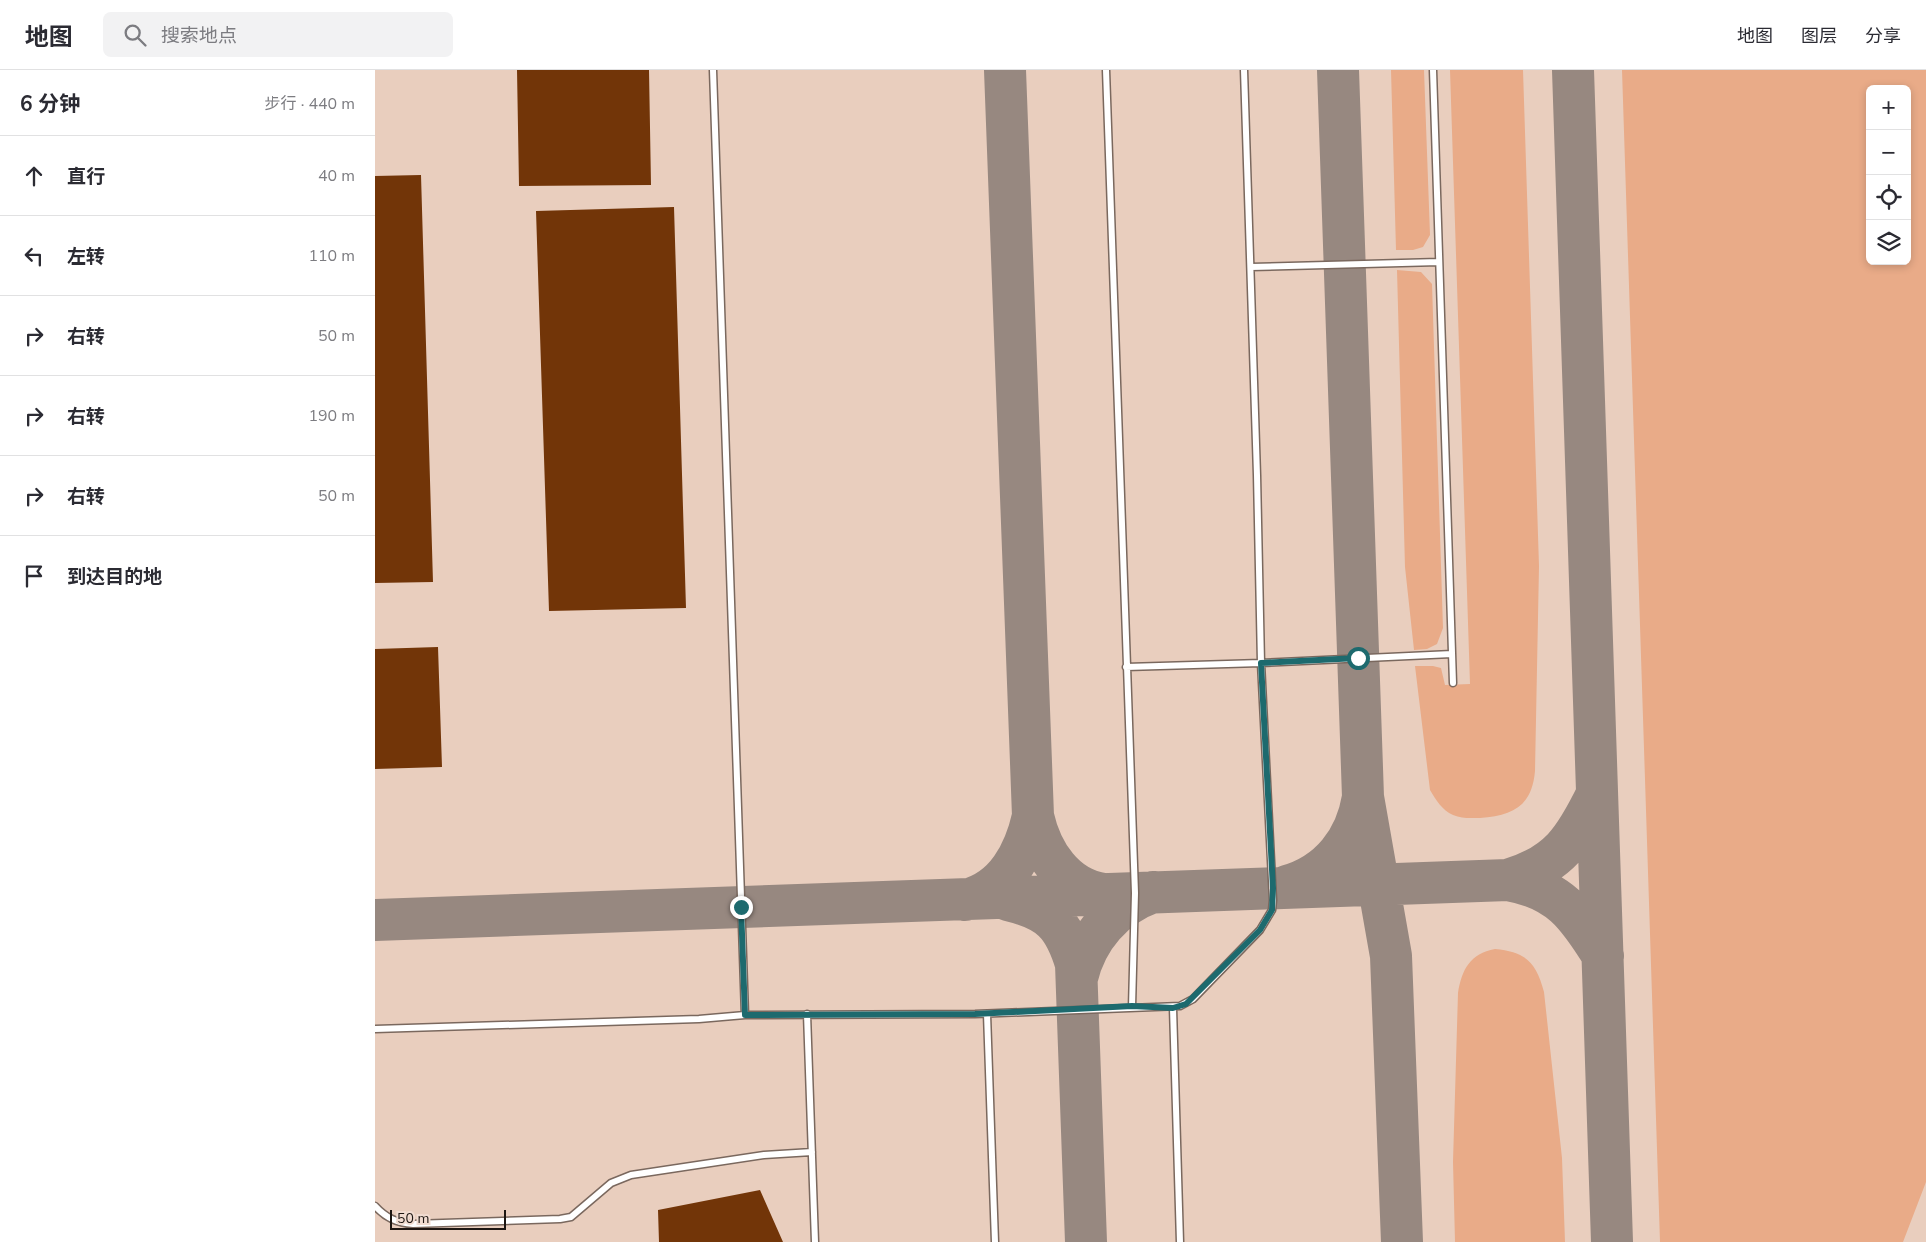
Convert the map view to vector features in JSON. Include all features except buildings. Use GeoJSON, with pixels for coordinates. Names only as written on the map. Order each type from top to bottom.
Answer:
{"type":"FeatureCollection","features":[{"type":"Feature","properties":{"kind":"lane"},"geometry":{"type":"LineString","coordinates":[[713,70],[745,1015]]}},
{"type":"Feature","properties":{"kind":"lane"},"geometry":{"type":"LineString","coordinates":[[1106,70],[1135,892],[1132,1006]]}},
{"type":"Feature","properties":{"kind":"lane"},"geometry":{"type":"LineString","coordinates":[[375,1028],[699,1019],[745,1015],[987,1014],[1132,1006],[1173,1008],[1193,999],[1260,930],[1272,910],[1273,900],[1267,748],[1261,663],[1244,70]]}},
{"type":"Feature","properties":{"kind":"lane"},"geometry":{"type":"LineString","coordinates":[[1433,70],[1453,683]]}},
{"type":"Feature","properties":{"kind":"lane"},"geometry":{"type":"LineString","coordinates":[[1251,267],[1439,262]]}},
{"type":"Feature","properties":{"kind":"lane"},"geometry":{"type":"LineString","coordinates":[[1126,666],[1261,663],[1452,654]]}},
{"type":"Feature","properties":{"kind":"lane"},"geometry":{"type":"LineString","coordinates":[[1173,1008],[1180,1242]]}},
{"type":"Feature","properties":{"kind":"lane"},"geometry":{"type":"LineString","coordinates":[[807,1014],[815,1242]]}},
{"type":"Feature","properties":{"kind":"lane"},"geometry":{"type":"LineString","coordinates":[[987,1014],[995,1242]]}},
{"type":"Feature","properties":{"kind":"lane"},"geometry":{"type":"LineString","coordinates":[[375,1206],[388,1218],[401,1223],[413,1224],[560,1219],[571,1217],[611,1183],[631,1175],[765,1155],[812,1152]]}},
{"type":"Feature","properties":{"kind":"shaded area"},"geometry":{"type":"Polygon","coordinates":[[[375,70],[1926,70],[1926,1242],[375,1242],[375,70]]]}},
{"type":"Feature","properties":{"kind":"shaded area"},"geometry":{"type":"Polygon","coordinates":[[[1391,70],[1424,70],[1430,235],[1423,247],[1413,250],[1396,250],[1391,70]]]}},
{"type":"Feature","properties":{"kind":"shaded area"},"geometry":{"type":"Polygon","coordinates":[[[1450,70],[1523,70],[1539,566],[1535,771],[1530,793],[1519,807],[1502,815],[1480,818],[1460,817],[1449,813],[1430,790],[1415,666],[1441,668],[1445,685],[1470,684],[1450,70]]]}},
{"type":"Feature","properties":{"kind":"shaded area"},"geometry":{"type":"Polygon","coordinates":[[[1622,70],[1926,70],[1926,1182],[1903,1242],[1660,1242],[1622,70]]]}},
{"type":"Feature","properties":{"kind":"shaded area"},"geometry":{"type":"Polygon","coordinates":[[[1397,270],[1421,272],[1432,284],[1443,628],[1437,644],[1427,649],[1414,650],[1405,567],[1397,270]]]}},
{"type":"Feature","properties":{"kind":"shaded area"},"geometry":{"type":"Polygon","coordinates":[[[1495,949],[1515,953],[1528,960],[1537,973],[1544,992],[1562,1158],[1565,1242],[1455,1242],[1453,1162],[1458,993],[1465,970],[1473,959],[1486,951],[1495,949]]]}},
{"type":"Feature","properties":{"kind":"taxiway"},"geometry":{"type":"LineString","coordinates":[[1005,70],[1033,816],[1042,843],[1056,867],[1077,885],[1090,891],[1104,894]]}},
{"type":"Feature","properties":{"kind":"taxiway"},"geometry":{"type":"LineString","coordinates":[[1338,70],[1363,797],[1391,956],[1402,1242]]}},
{"type":"Feature","properties":{"kind":"taxiway"},"geometry":{"type":"LineString","coordinates":[[1573,70],[1612,1242]]}},
{"type":"Feature","properties":{"kind":"taxiway"},"geometry":{"type":"LineString","coordinates":[[1508,880],[1526,874],[1553,858],[1573,837],[1597,794]]}},
{"type":"Feature","properties":{"kind":"taxiway"},"geometry":{"type":"LineString","coordinates":[[1287,886],[1316,873],[1339,853],[1354,827],[1363,797]]}},
{"type":"Feature","properties":{"kind":"taxiway"},"geometry":{"type":"LineString","coordinates":[[965,900],[992,888],[1011,868],[1025,843],[1033,816]]}},
{"type":"Feature","properties":{"kind":"taxiway"},"geometry":{"type":"LineString","coordinates":[[375,920],[1508,880],[1526,884],[1554,897],[1575,916],[1603,956]]}},
{"type":"Feature","properties":{"kind":"taxiway"},"geometry":{"type":"LineString","coordinates":[[1077,978],[1087,950],[1104,925],[1126,906],[1153,892]]}},
{"type":"Feature","properties":{"kind":"taxiway"},"geometry":{"type":"LineString","coordinates":[[1008,900],[1035,909],[1053,921],[1066,939],[1076,964],[1086,1242]]}},
{"type":"Feature","properties":{"kind":"route"},"geometry":{"type":"LineString","coordinates":[[741,907],[745,1015],[975,1014],[1132,1006],[1173,1008],[1186,1004],[1260,930],[1272,910],[1273,888],[1266,728],[1261,663],[1358,658]]}}]}
